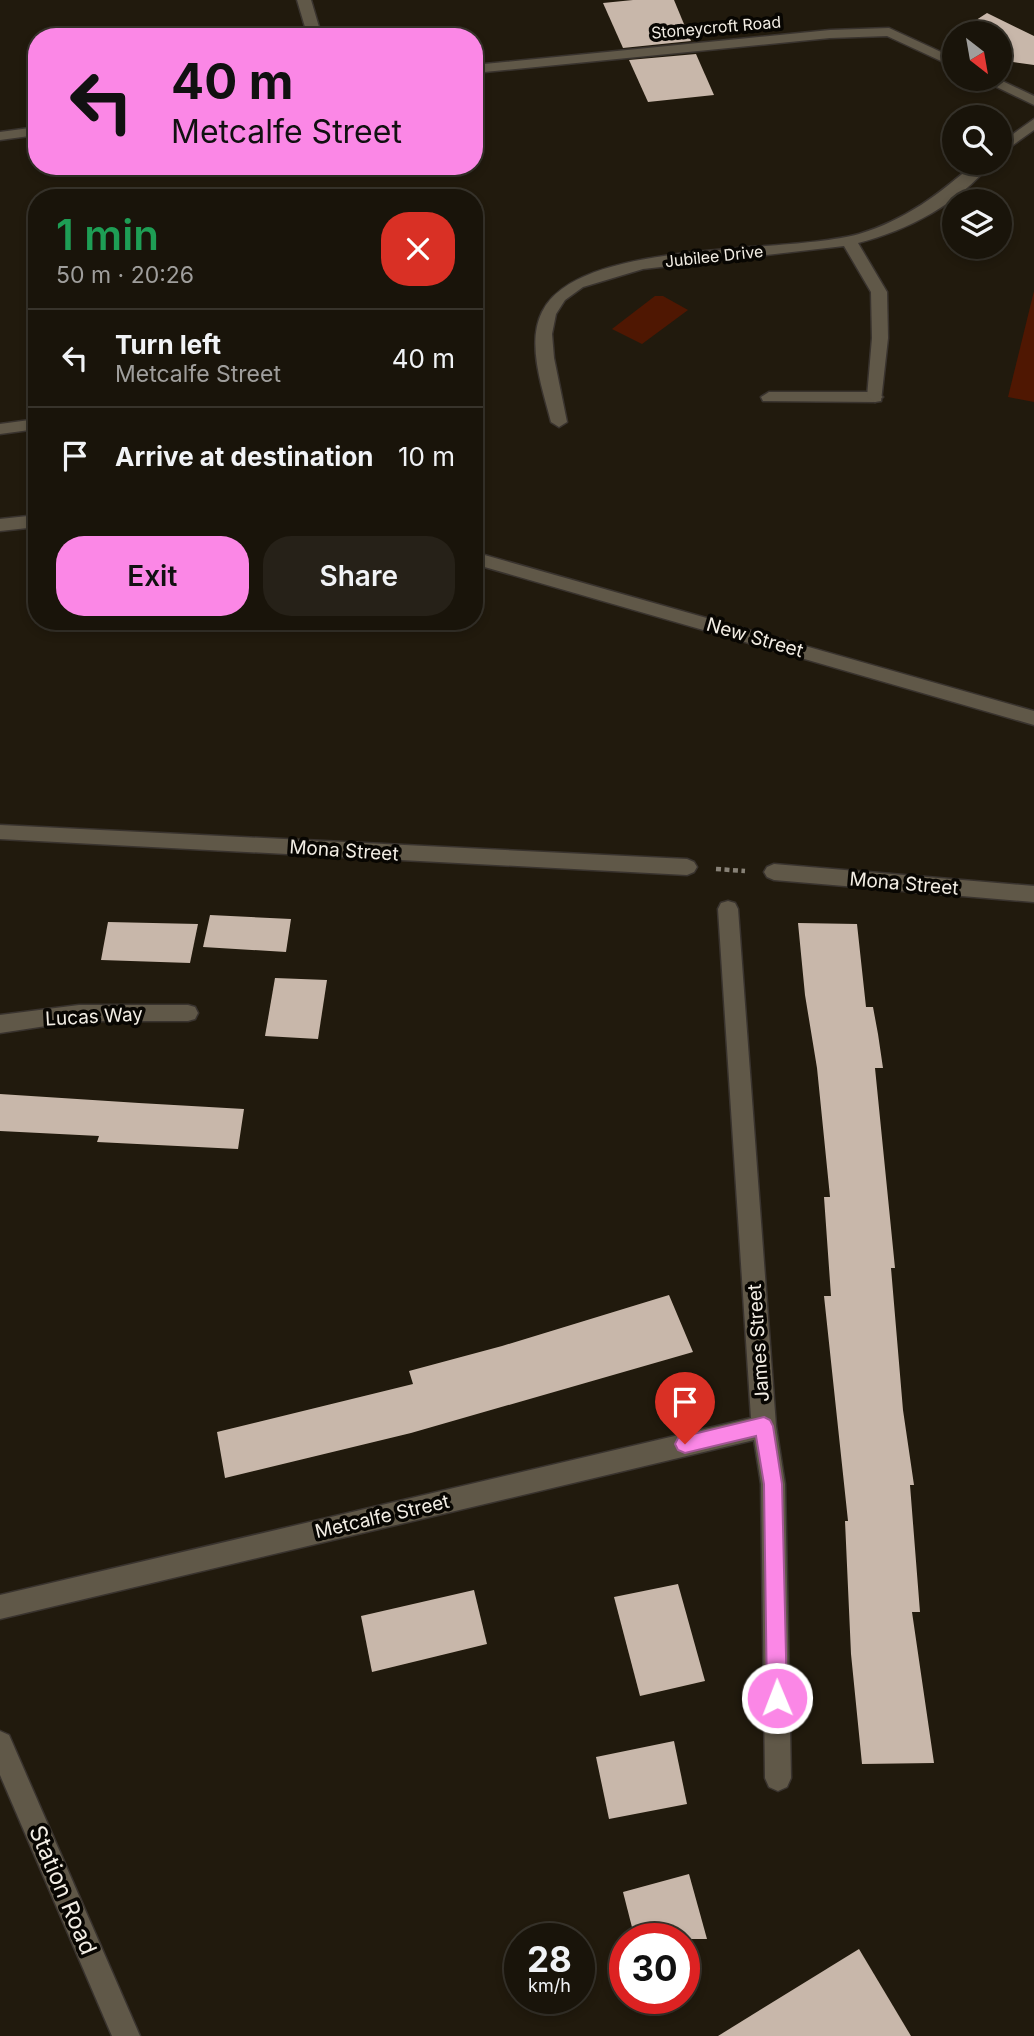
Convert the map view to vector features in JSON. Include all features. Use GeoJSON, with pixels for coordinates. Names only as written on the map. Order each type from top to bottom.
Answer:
{"type":"FeatureCollection","features":[{"type":"Feature","properties":{"kind":"street"},"geometry":{"type":"LineString","coordinates":[[304,0],[312,28]]}},
{"type":"Feature","properties":{"kind":"street","name":"Stoneycroft Road"},"geometry":{"type":"LineString","coordinates":[[483,68],[830,34],[889,32],[942,57]]}},
{"type":"Feature","properties":{"kind":"street"},"geometry":{"type":"LineString","coordinates":[[1012,91],[1034,101]]}},
{"type":"Feature","properties":{"kind":"street"},"geometry":{"type":"LineString","coordinates":[[1012,141],[1034,123]]}},
{"type":"Feature","properties":{"kind":"street"},"geometry":{"type":"LineString","coordinates":[[0,136],[28,132]]}},
{"type":"Feature","properties":{"kind":"street","name":"Jubilee Drive"},"geometry":{"type":"LineString","coordinates":[[559,422],[543,355],[544,323],[555,300],[582,282],[611,270],[643,264],[849,241],[881,233],[911,220],[941,201],[970,175]]}},
{"type":"Feature","properties":{"kind":"street"},"geometry":{"type":"LineString","coordinates":[[769,397],[875,397],[880,338],[879,292],[849,241]]}},
{"type":"Feature","properties":{"kind":"street"},"geometry":{"type":"LineString","coordinates":[[0,429],[28,425]]}},
{"type":"Feature","properties":{"kind":"street"},"geometry":{"type":"LineString","coordinates":[[0,525],[28,522]]}},
{"type":"Feature","properties":{"kind":"street","name":"New Street"},"geometry":{"type":"LineString","coordinates":[[483,561],[1034,718]]}},
{"type":"Feature","properties":{"kind":"street","name":"Mona Street"},"geometry":{"type":"LineString","coordinates":[[0,832],[687,867]]}},
{"type":"Feature","properties":{"kind":"street","name":"Mona Street"},"geometry":{"type":"LineString","coordinates":[[774,872],[1034,894]]}},
{"type":"Feature","properties":{"kind":"street","name":"James Street"},"geometry":{"type":"LineString","coordinates":[[728,909],[764,1426],[773,1484],[778,1778]]}},
{"type":"Feature","properties":{"kind":"street","name":"Lucas Way"},"geometry":{"type":"LineString","coordinates":[[0,1024],[79,1013],[188,1013]]}},
{"type":"Feature","properties":{"kind":"street","name":"Metcalfe Street"},"geometry":{"type":"LineString","coordinates":[[0,1607],[764,1426]]}},
{"type":"Feature","properties":{"kind":"street","name":"Station Road"},"geometry":{"type":"LineString","coordinates":[[0,1744],[126,2036]]}},
{"type":"Feature","properties":{"kind":"path"},"geometry":{"type":"LineString","coordinates":[[687,867],[774,872]]}},
{"type":"Feature","properties":{"kind":"shaded area"},"geometry":{"type":"Polygon","coordinates":[[[1034,291],[1034,402],[1008,397],[1034,291]]]}},
{"type":"Feature","properties":{"kind":"shaded area"},"geometry":{"type":"Polygon","coordinates":[[[655,296],[663,296],[688,310],[642,344],[612,329],[655,296]]]}},
{"type":"Feature","properties":{"kind":"building"},"geometry":{"type":"Polygon","coordinates":[[[674,0],[691,41],[623,48],[603,3],[674,0]]]}},
{"type":"Feature","properties":{"kind":"building"},"geometry":{"type":"Polygon","coordinates":[[[987,13],[1003,21],[975,21],[987,13]]]}},
{"type":"Feature","properties":{"kind":"building"},"geometry":{"type":"Polygon","coordinates":[[[1012,25],[1034,36],[1034,65],[1012,62],[1012,25]]]}},
{"type":"Feature","properties":{"kind":"building"},"geometry":{"type":"Polygon","coordinates":[[[696,54],[714,95],[648,102],[629,60],[696,54]]]}},
{"type":"Feature","properties":{"kind":"building"},"geometry":{"type":"Polygon","coordinates":[[[210,915],[291,919],[286,952],[203,947],[210,915]]]}},
{"type":"Feature","properties":{"kind":"building"},"geometry":{"type":"Polygon","coordinates":[[[108,922],[198,924],[190,963],[101,960],[108,922]]]}},
{"type":"Feature","properties":{"kind":"building"},"geometry":{"type":"Polygon","coordinates":[[[798,923],[857,924],[866,1007],[873,1007],[878,1034],[883,1068],[875,1068],[895,1268],[891,1268],[903,1410],[914,1485],[910,1485],[920,1612],[912,1612],[934,1763],[862,1764],[851,1654],[845,1521],[848,1521],[824,1296],[831,1296],[824,1197],[830,1197],[798,923]]]}},
{"type":"Feature","properties":{"kind":"building"},"geometry":{"type":"Polygon","coordinates":[[[275,978],[327,980],[318,1039],[265,1036],[275,978]]]}},
{"type":"Feature","properties":{"kind":"building"},"geometry":{"type":"Polygon","coordinates":[[[0,1094],[244,1109],[238,1149],[97,1142],[99,1136],[0,1131],[0,1094]]]}},
{"type":"Feature","properties":{"kind":"building"},"geometry":{"type":"Polygon","coordinates":[[[669,1295],[693,1352],[411,1433],[225,1478],[217,1432],[413,1384],[409,1371],[669,1295]]]}},
{"type":"Feature","properties":{"kind":"building"},"geometry":{"type":"Polygon","coordinates":[[[678,1584],[705,1681],[640,1696],[614,1597],[678,1584]]]}},
{"type":"Feature","properties":{"kind":"building"},"geometry":{"type":"Polygon","coordinates":[[[474,1590],[487,1644],[372,1672],[361,1616],[474,1590]]]}},
{"type":"Feature","properties":{"kind":"building"},"geometry":{"type":"Polygon","coordinates":[[[674,1741],[687,1804],[609,1819],[596,1757],[674,1741]]]}},
{"type":"Feature","properties":{"kind":"building"},"geometry":{"type":"Polygon","coordinates":[[[689,1874],[707,1939],[700,1939],[700,1923],[631,1923],[623,1892],[689,1874]]]}},
{"type":"Feature","properties":{"kind":"building"},"geometry":{"type":"Polygon","coordinates":[[[859,1949],[911,2036],[718,2036],[859,1949]]]}},
{"type":"Feature","properties":{"kind":"route"},"geometry":{"type":"LineString","coordinates":[[685,1444],[764,1426],[773,1484],[777,1698]]}}]}
